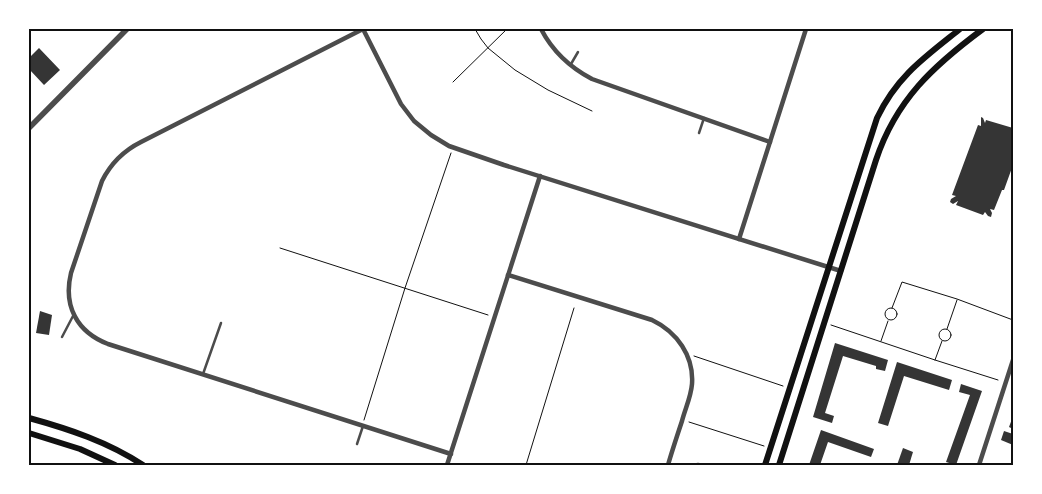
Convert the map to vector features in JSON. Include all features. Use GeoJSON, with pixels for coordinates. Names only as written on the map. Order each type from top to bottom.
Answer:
{"type":"FeatureCollection","features":[{"type":"Feature","properties":{"kind":"main road"},"geometry":{"type":"LineString","coordinates":[[765,465],[872,130],[882,107],[896,86],[911,70],[960,29]]}},
{"type":"Feature","properties":{"kind":"main road"},"geometry":{"type":"LineString","coordinates":[[779,465],[881,146],[893,119],[910,94],[921,82],[983,29]]}},
{"type":"Feature","properties":{"kind":"main road"},"geometry":{"type":"LineString","coordinates":[[29,418],[80,433],[143,465]]}},
{"type":"Feature","properties":{"kind":"main road"},"geometry":{"type":"LineString","coordinates":[[29,433],[80,449],[116,465]]}},
{"type":"Feature","properties":{"kind":"street"},"geometry":{"type":"LineString","coordinates":[[29,128],[127,29]]}},
{"type":"Feature","properties":{"kind":"street"},"geometry":{"type":"LineString","coordinates":[[451,454],[101,341],[87,332],[74,315],[68,289],[71,273],[102,181],[112,164],[133,146],[363,29],[400,104],[414,121],[431,135],[453,147],[841,271]]}},
{"type":"Feature","properties":{"kind":"street"},"geometry":{"type":"LineString","coordinates":[[541,29],[551,46],[570,66],[592,79],[770,142]]}},
{"type":"Feature","properties":{"kind":"street"},"geometry":{"type":"LineString","coordinates":[[739,239],[806,29]]}},
{"type":"Feature","properties":{"kind":"street"},"geometry":{"type":"LineString","coordinates":[[447,465],[540,176]]}},
{"type":"Feature","properties":{"kind":"street"},"geometry":{"type":"LineString","coordinates":[[508,275],[652,320],[673,333],[686,353],[691,368],[692,384],[668,465]]}},
{"type":"Feature","properties":{"kind":"street"},"geometry":{"type":"LineString","coordinates":[[979,465],[1013,360]]}},
{"type":"Feature","properties":{"kind":"lane"},"geometry":{"type":"LineString","coordinates":[[570,66],[578,52]]}},
{"type":"Feature","properties":{"kind":"lane"},"geometry":{"type":"LineString","coordinates":[[699,133],[704,118]]}},
{"type":"Feature","properties":{"kind":"lane"},"geometry":{"type":"LineString","coordinates":[[62,337],[74,315]]}},
{"type":"Feature","properties":{"kind":"lane"},"geometry":{"type":"LineString","coordinates":[[203,374],[220,323]]}},
{"type":"Feature","properties":{"kind":"lane"},"geometry":{"type":"LineString","coordinates":[[357,444],[362,426]]}},
{"type":"Feature","properties":{"kind":"lane"},"geometry":{"type":"LineString","coordinates":[[692,465],[704,465]]}},
{"type":"Feature","properties":{"kind":"path"},"geometry":{"type":"LineString","coordinates":[[475,29],[480,40],[515,70],[592,111]]}},
{"type":"Feature","properties":{"kind":"path"},"geometry":{"type":"LineString","coordinates":[[453,82],[507,29]]}},
{"type":"Feature","properties":{"kind":"path"},"geometry":{"type":"LineString","coordinates":[[362,426],[405,288],[453,147]]}},
{"type":"Feature","properties":{"kind":"path"},"geometry":{"type":"LineString","coordinates":[[280,248],[494,317]]}},
{"type":"Feature","properties":{"kind":"path"},"geometry":{"type":"LineString","coordinates":[[892,308],[897,316],[894,320],[888,320],[884,316],[885,312],[892,308],[902,282],[957,299],[1013,320]]}},
{"type":"Feature","properties":{"kind":"path"},"geometry":{"type":"LineString","coordinates":[[947,329],[957,299]]}},
{"type":"Feature","properties":{"kind":"path"},"geometry":{"type":"LineString","coordinates":[[526,465],[574,308]]}},
{"type":"Feature","properties":{"kind":"path"},"geometry":{"type":"LineString","coordinates":[[881,342],[888,320]]}},
{"type":"Feature","properties":{"kind":"path"},"geometry":{"type":"LineString","coordinates":[[824,323],[1006,383]]}},
{"type":"Feature","properties":{"kind":"path"},"geometry":{"type":"LineString","coordinates":[[943,340],[939,337],[939,333],[942,329],[947,329]]}},
{"type":"Feature","properties":{"kind":"path"},"geometry":{"type":"LineString","coordinates":[[943,340],[948,340],[951,337],[951,333],[947,329]]}},
{"type":"Feature","properties":{"kind":"path"},"geometry":{"type":"LineString","coordinates":[[935,360],[943,340]]}},
{"type":"Feature","properties":{"kind":"path"},"geometry":{"type":"LineString","coordinates":[[686,353],[790,388]]}},
{"type":"Feature","properties":{"kind":"path"},"geometry":{"type":"LineString","coordinates":[[682,420],[770,448]]}},
{"type":"Feature","properties":{"kind":"building"},"geometry":{"type":"Polygon","coordinates":[[[39,48],[60,70],[44,85],[29,69],[29,53],[31,56],[39,48]]]}},
{"type":"Feature","properties":{"kind":"building"},"geometry":{"type":"Polygon","coordinates":[[[981,117],[985,123],[986,120],[1013,128],[1013,154],[1011,161],[1013,165],[994,210],[990,209],[991,217],[985,212],[983,215],[956,205],[958,201],[953,204],[950,202],[956,196],[952,195],[978,125],[981,126],[981,117]]]}},
{"type":"Feature","properties":{"kind":"building"},"geometry":{"type":"Polygon","coordinates":[[[40,311],[52,315],[49,335],[36,333],[40,311]]]}},
{"type":"Feature","properties":{"kind":"building"},"geometry":{"type":"Polygon","coordinates":[[[835,343],[888,360],[885,371],[876,369],[876,366],[843,356],[825,413],[834,416],[832,423],[813,417],[835,343]]]}},
{"type":"Feature","properties":{"kind":"building"},"geometry":{"type":"Polygon","coordinates":[[[897,362],[952,380],[949,390],[904,376],[888,426],[878,423],[897,362]]]}},
{"type":"Feature","properties":{"kind":"building"},"geometry":{"type":"Polygon","coordinates":[[[961,384],[982,391],[956,465],[946,462],[970,395],[959,392],[961,384]]]}},
{"type":"Feature","properties":{"kind":"building"},"geometry":{"type":"Polygon","coordinates":[[[1013,419],[1013,429],[1009,427],[1013,419]]]}},
{"type":"Feature","properties":{"kind":"building"},"geometry":{"type":"Polygon","coordinates":[[[821,430],[874,449],[871,457],[828,442],[820,465],[809,465],[821,430]]]}},
{"type":"Feature","properties":{"kind":"building"},"geometry":{"type":"Polygon","coordinates":[[[1004,431],[1013,434],[1013,445],[1001,440],[1004,431]]]}},
{"type":"Feature","properties":{"kind":"building"},"geometry":{"type":"Polygon","coordinates":[[[903,448],[913,452],[909,465],[897,465],[903,448]]]}}]}
